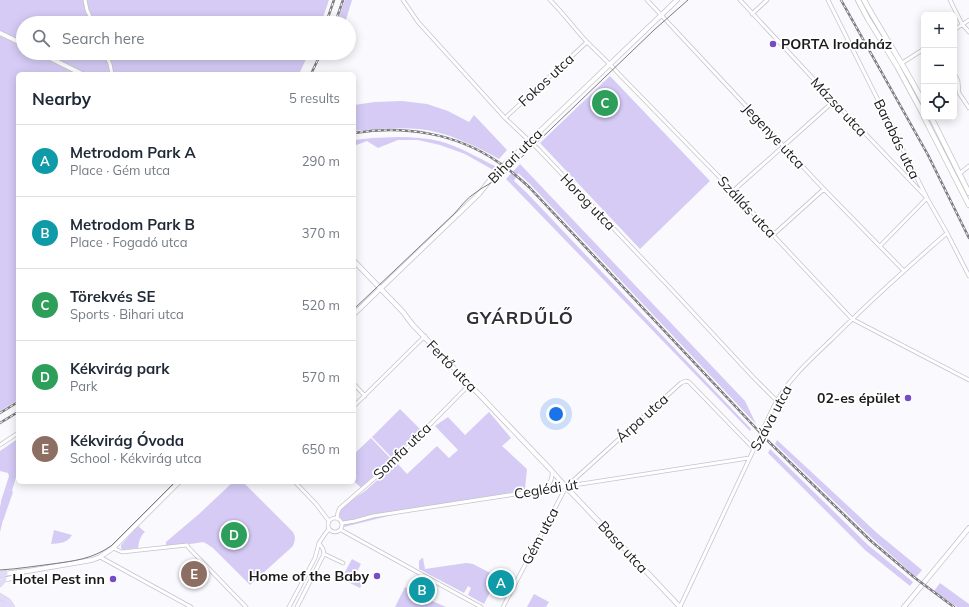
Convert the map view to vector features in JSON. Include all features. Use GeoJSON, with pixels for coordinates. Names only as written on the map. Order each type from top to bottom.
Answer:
{"type":"FeatureCollection","features":[{"type":"Feature","properties":{"kind":"main road"},"geometry":{"type":"LineString","coordinates":[[858,0],[868,20],[902,63],[921,98]]}},
{"type":"Feature","properties":{"kind":"main road"},"geometry":{"type":"LineString","coordinates":[[864,0],[921,111]]}},
{"type":"Feature","properties":{"kind":"main road"},"geometry":{"type":"LineString","coordinates":[[897,66],[902,63]]}},
{"type":"Feature","properties":{"kind":"main road"},"geometry":{"type":"LineString","coordinates":[[926,120],[969,193]]}},
{"type":"Feature","properties":{"kind":"main road"},"geometry":{"type":"LineString","coordinates":[[932,120],[969,205]]}},
{"type":"Feature","properties":{"kind":"main road"},"geometry":{"type":"LineString","coordinates":[[0,596],[8,601],[12,607]]}},
{"type":"Feature","properties":{"kind":"main road"},"geometry":{"type":"LineString","coordinates":[[0,603],[7,607]]}},
{"type":"Feature","properties":{"kind":"street"},"geometry":{"type":"LineString","coordinates":[[85,0],[90,16]]}},
{"type":"Feature","properties":{"kind":"street","name":"Horog utca"},"geometry":{"type":"LineString","coordinates":[[403,0],[418,22],[505,118],[530,141],[777,401]]}},
{"type":"Feature","properties":{"kind":"street","name":"Szállás utca"},"geometry":{"type":"LineString","coordinates":[[550,0],[587,42],[733,191],[852,319],[969,380]]}},
{"type":"Feature","properties":{"kind":"street","name":"Jegenye utca"},"geometry":{"type":"LineString","coordinates":[[646,0],[662,15],[824,189],[904,270]]}},
{"type":"Feature","properties":{"kind":"street","name":"Bihari utca"},"geometry":{"type":"LineString","coordinates":[[356,312],[479,194],[498,169],[508,162],[677,0]]}},
{"type":"Feature","properties":{"kind":"street","name":"Mázsa utca"},"geometry":{"type":"LineString","coordinates":[[740,0],[927,198]]}},
{"type":"Feature","properties":{"kind":"street"},"geometry":{"type":"LineString","coordinates":[[752,14],[767,0]]}},
{"type":"Feature","properties":{"kind":"street","name":"Barabás utca"},"geometry":{"type":"LineString","coordinates":[[828,0],[927,198],[969,276]]}},
{"type":"Feature","properties":{"kind":"street"},"geometry":{"type":"LineString","coordinates":[[950,0],[962,24],[969,32]]}},
{"type":"Feature","properties":{"kind":"street"},"geometry":{"type":"LineString","coordinates":[[957,28],[969,20]]}},
{"type":"Feature","properties":{"kind":"street"},"geometry":{"type":"LineString","coordinates":[[0,33],[16,41]]}},
{"type":"Feature","properties":{"kind":"street","name":"Fokos utca"},"geometry":{"type":"LineString","coordinates":[[505,118],[587,42]]}},
{"type":"Feature","properties":{"kind":"street"},"geometry":{"type":"LineString","coordinates":[[902,63],[921,51]]}},
{"type":"Feature","properties":{"kind":"street"},"geometry":{"type":"LineString","coordinates":[[54,60],[78,72]]}},
{"type":"Feature","properties":{"kind":"street"},"geometry":{"type":"LineString","coordinates":[[108,60],[112,72]]}},
{"type":"Feature","properties":{"kind":"street"},"geometry":{"type":"LineString","coordinates":[[957,79],[959,93],[969,108]]}},
{"type":"Feature","properties":{"kind":"street"},"geometry":{"type":"LineString","coordinates":[[733,191],[834,101]]}},
{"type":"Feature","properties":{"kind":"street"},"geometry":{"type":"LineString","coordinates":[[957,175],[969,166]]}},
{"type":"Feature","properties":{"kind":"street"},"geometry":{"type":"LineString","coordinates":[[910,181],[916,175]]}},
{"type":"Feature","properties":{"kind":"street"},"geometry":{"type":"LineString","coordinates":[[773,235],[824,189]]}},
{"type":"Feature","properties":{"kind":"street"},"geometry":{"type":"LineString","coordinates":[[880,246],[927,198]]}},
{"type":"Feature","properties":{"kind":"street","name":"Száva utca"},"geometry":{"type":"LineString","coordinates":[[680,607],[777,401],[796,375],[852,319],[904,270],[947,233]]}},
{"type":"Feature","properties":{"kind":"street","name":"Fertő utca"},"geometry":{"type":"LineString","coordinates":[[356,263],[403,312],[412,324],[552,470],[566,487]]}},
{"type":"Feature","properties":{"kind":"street"},"geometry":{"type":"LineString","coordinates":[[356,404],[424,336]]}},
{"type":"Feature","properties":{"kind":"street","name":"Árpa utca"},"geometry":{"type":"LineString","coordinates":[[566,487],[681,383],[686,381],[689,382],[754,449]]}},
{"type":"Feature","properties":{"kind":"street","name":"Somfa utca"},"geometry":{"type":"LineString","coordinates":[[337,518],[340,508],[392,463],[470,384]]}},
{"type":"Feature","properties":{"kind":"street"},"geometry":{"type":"LineString","coordinates":[[356,386],[365,396]]}},
{"type":"Feature","properties":{"kind":"street"},"geometry":{"type":"LineString","coordinates":[[0,445],[16,434]]}},
{"type":"Feature","properties":{"kind":"street","name":"Ceglédi út"},"geometry":{"type":"LineString","coordinates":[[343,524],[373,516],[750,458]]}},
{"type":"Feature","properties":{"kind":"street"},"geometry":{"type":"LineString","coordinates":[[545,489],[549,486],[552,479],[552,470]]}},
{"type":"Feature","properties":{"kind":"street"},"geometry":{"type":"LineString","coordinates":[[1,578],[12,578],[28,571],[92,560],[100,557],[112,548],[177,484]]}},
{"type":"Feature","properties":{"kind":"street"},"geometry":{"type":"LineString","coordinates":[[297,484],[316,504],[329,521],[328,525],[330,530]]}},
{"type":"Feature","properties":{"kind":"street","name":"Basa utca"},"geometry":{"type":"LineString","coordinates":[[566,487],[680,607]]}},
{"type":"Feature","properties":{"kind":"street","name":"Gém utca"},"geometry":{"type":"LineString","coordinates":[[503,607],[566,487]]}},
{"type":"Feature","properties":{"kind":"street"},"geometry":{"type":"LineString","coordinates":[[329,521],[332,518],[337,518],[340,520],[343,524],[341,530]]}},
{"type":"Feature","properties":{"kind":"street"},"geometry":{"type":"LineString","coordinates":[[904,607],[969,528]]}},
{"type":"Feature","properties":{"kind":"street"},"geometry":{"type":"LineString","coordinates":[[330,530],[333,532],[341,530],[481,607]]}},
{"type":"Feature","properties":{"kind":"street"},"geometry":{"type":"LineString","coordinates":[[289,607],[315,558],[319,543],[325,534],[330,530]]}},
{"type":"Feature","properties":{"kind":"street"},"geometry":{"type":"LineString","coordinates":[[297,607],[324,554],[319,543]]}},
{"type":"Feature","properties":{"kind":"street"},"geometry":{"type":"LineString","coordinates":[[112,548],[122,552],[187,544],[188,547],[246,607]]}},
{"type":"Feature","properties":{"kind":"street"},"geometry":{"type":"LineString","coordinates":[[324,554],[343,563]]}},
{"type":"Feature","properties":{"kind":"street"},"geometry":{"type":"LineString","coordinates":[[100,557],[191,607]]}},
{"type":"Feature","properties":{"kind":"street"},"geometry":{"type":"LineString","coordinates":[[180,607],[183,602]]}},
{"type":"Feature","properties":{"kind":"shaded area"},"geometry":{"type":"Polygon","coordinates":[[[0,0],[329,0],[323,16],[16,16],[16,60],[306,60],[300,72],[16,72],[16,401],[0,411],[0,0]]]}},
{"type":"Feature","properties":{"kind":"shaded area"},"geometry":{"type":"Polygon","coordinates":[[[345,0],[352,0],[347,16],[339,16],[345,0]]]}},
{"type":"Feature","properties":{"kind":"shaded area"},"geometry":{"type":"Polygon","coordinates":[[[610,76],[710,181],[640,249],[540,143],[610,76]]]}},
{"type":"Feature","properties":{"kind":"shaded area"},"geometry":{"type":"Polygon","coordinates":[[[402,101],[427,104],[448,111],[469,122],[474,115],[507,150],[499,159],[460,140],[440,133],[411,128],[356,131],[356,105],[402,101]]]}},
{"type":"Feature","properties":{"kind":"shaded area"},"geometry":{"type":"Polygon","coordinates":[[[413,137],[439,141],[461,149],[497,167],[495,171],[465,154],[440,145],[418,140],[398,140],[378,148],[367,141],[356,145],[356,140],[413,137]]]}},
{"type":"Feature","properties":{"kind":"shaded area"},"geometry":{"type":"Polygon","coordinates":[[[520,164],[745,401],[756,424],[518,173],[514,181],[751,429],[750,431],[506,179],[520,164]]]}},
{"type":"Feature","properties":{"kind":"shaded area"},"geometry":{"type":"Polygon","coordinates":[[[400,409],[421,430],[392,458],[372,437],[400,409]]]}},
{"type":"Feature","properties":{"kind":"shaded area"},"geometry":{"type":"Polygon","coordinates":[[[489,412],[511,438],[502,446],[527,469],[525,489],[489,498],[408,511],[344,527],[338,512],[340,508],[365,491],[397,463],[407,474],[437,446],[449,458],[458,450],[435,426],[448,417],[465,435],[489,412]]]}},
{"type":"Feature","properties":{"kind":"shaded area"},"geometry":{"type":"Polygon","coordinates":[[[371,438],[391,459],[361,488],[356,483],[356,452],[371,438]]]}},
{"type":"Feature","properties":{"kind":"shaded area"},"geometry":{"type":"Polygon","coordinates":[[[16,440],[16,477],[13,492],[0,532],[0,507],[9,476],[8,473],[0,471],[0,451],[16,440]]]}},
{"type":"Feature","properties":{"kind":"shaded area"},"geometry":{"type":"Polygon","coordinates":[[[777,440],[877,533],[922,570],[916,577],[872,538],[775,444],[777,440]]]}},
{"type":"Feature","properties":{"kind":"shaded area"},"geometry":{"type":"Polygon","coordinates":[[[770,449],[868,545],[913,582],[910,586],[865,550],[768,453],[770,449]]]}},
{"type":"Feature","properties":{"kind":"shaded area"},"geometry":{"type":"Polygon","coordinates":[[[231,484],[245,484],[293,532],[295,541],[293,546],[250,585],[213,548],[203,542],[166,548],[166,542],[231,484]]]}},
{"type":"Feature","properties":{"kind":"shaded area"},"geometry":{"type":"Polygon","coordinates":[[[138,526],[145,532],[139,541],[138,548],[123,550],[121,545],[138,526]]]}},
{"type":"Feature","properties":{"kind":"shaded area"},"geometry":{"type":"Polygon","coordinates":[[[54,530],[72,535],[65,542],[51,544],[54,530]]]}},
{"type":"Feature","properties":{"kind":"shaded area"},"geometry":{"type":"Polygon","coordinates":[[[422,558],[425,569],[466,563],[473,564],[498,577],[484,604],[468,595],[471,588],[468,586],[464,593],[419,569],[419,561],[422,558]]]}},
{"type":"Feature","properties":{"kind":"shaded area"},"geometry":{"type":"Polygon","coordinates":[[[352,559],[361,564],[354,577],[363,582],[360,588],[341,579],[352,559]]]}},
{"type":"Feature","properties":{"kind":"shaded area"},"geometry":{"type":"Polygon","coordinates":[[[940,583],[969,604],[969,607],[957,607],[934,591],[940,583]]]}},
{"type":"Feature","properties":{"kind":"shaded area"},"geometry":{"type":"Polygon","coordinates":[[[405,587],[430,600],[446,607],[395,607],[405,587]]]}},
{"type":"Feature","properties":{"kind":"shaded area"},"geometry":{"type":"Polygon","coordinates":[[[534,594],[549,602],[546,607],[527,607],[534,594]]]}},
{"type":"Feature","properties":{"kind":"tram line"},"geometry":{"type":"LineString","coordinates":[[356,307],[455,213],[469,197],[503,175],[654,30],[688,0]]}},
{"type":"Feature","properties":{"kind":"tram line"},"geometry":{"type":"LineString","coordinates":[[0,570],[60,563],[90,557],[97,554],[111,546],[173,484]]}},
{"type":"Feature","properties":{"kind":"railway"},"geometry":{"type":"LineString","coordinates":[[328,16],[334,0]]}},
{"type":"Feature","properties":{"kind":"railway"},"geometry":{"type":"LineString","coordinates":[[337,16],[343,0]]}},
{"type":"Feature","properties":{"kind":"railway"},"geometry":{"type":"LineString","coordinates":[[841,0],[928,155],[969,238]]}},
{"type":"Feature","properties":{"kind":"railway"},"geometry":{"type":"LineString","coordinates":[[312,72],[318,60]]}},
{"type":"Feature","properties":{"kind":"railway"},"geometry":{"type":"LineString","coordinates":[[356,133],[392,130],[410,131],[447,138],[482,152],[510,171],[529,187],[768,441],[871,541],[915,578],[954,607]]}},
{"type":"Feature","properties":{"kind":"railway"},"geometry":{"type":"LineString","coordinates":[[0,413],[16,403]]}},
{"type":"Feature","properties":{"kind":"railway"},"geometry":{"type":"LineString","coordinates":[[0,423],[16,413]]}},
{"type":"Feature","properties":{"kind":"place","name":"PORTA Irodaház"},"geometry":{"type":"Point","coordinates":[773,44]}},
{"type":"Feature","properties":{"kind":"place","name":"Törekvés SE"},"geometry":{"type":"Point","coordinates":[605,103]}},
{"type":"Feature","properties":{"kind":"place","name":"02-es épület"},"geometry":{"type":"Point","coordinates":[908,398]}},
{"type":"Feature","properties":{"kind":"place","name":"Kékvirág park"},"geometry":{"type":"Point","coordinates":[234,535]}},
{"type":"Feature","properties":{"kind":"place","name":"Kékvirág Óvoda"},"geometry":{"type":"Point","coordinates":[194,574]}},
{"type":"Feature","properties":{"kind":"place","name":"Home of the Baby"},"geometry":{"type":"Point","coordinates":[377,576]}},
{"type":"Feature","properties":{"kind":"place","name":"Hotel Pest inn"},"geometry":{"type":"Point","coordinates":[113,579]}},
{"type":"Feature","properties":{"kind":"place","name":"Metrodom Park A"},"geometry":{"type":"Point","coordinates":[501,583]}},
{"type":"Feature","properties":{"kind":"place","name":"Metrodom Park B"},"geometry":{"type":"Point","coordinates":[422,590]}},
{"type":"Feature","properties":{"kind":"district","name":"GYÁRDŰLŐ"},"geometry":{"type":"Point","coordinates":[520,318]}}]}
